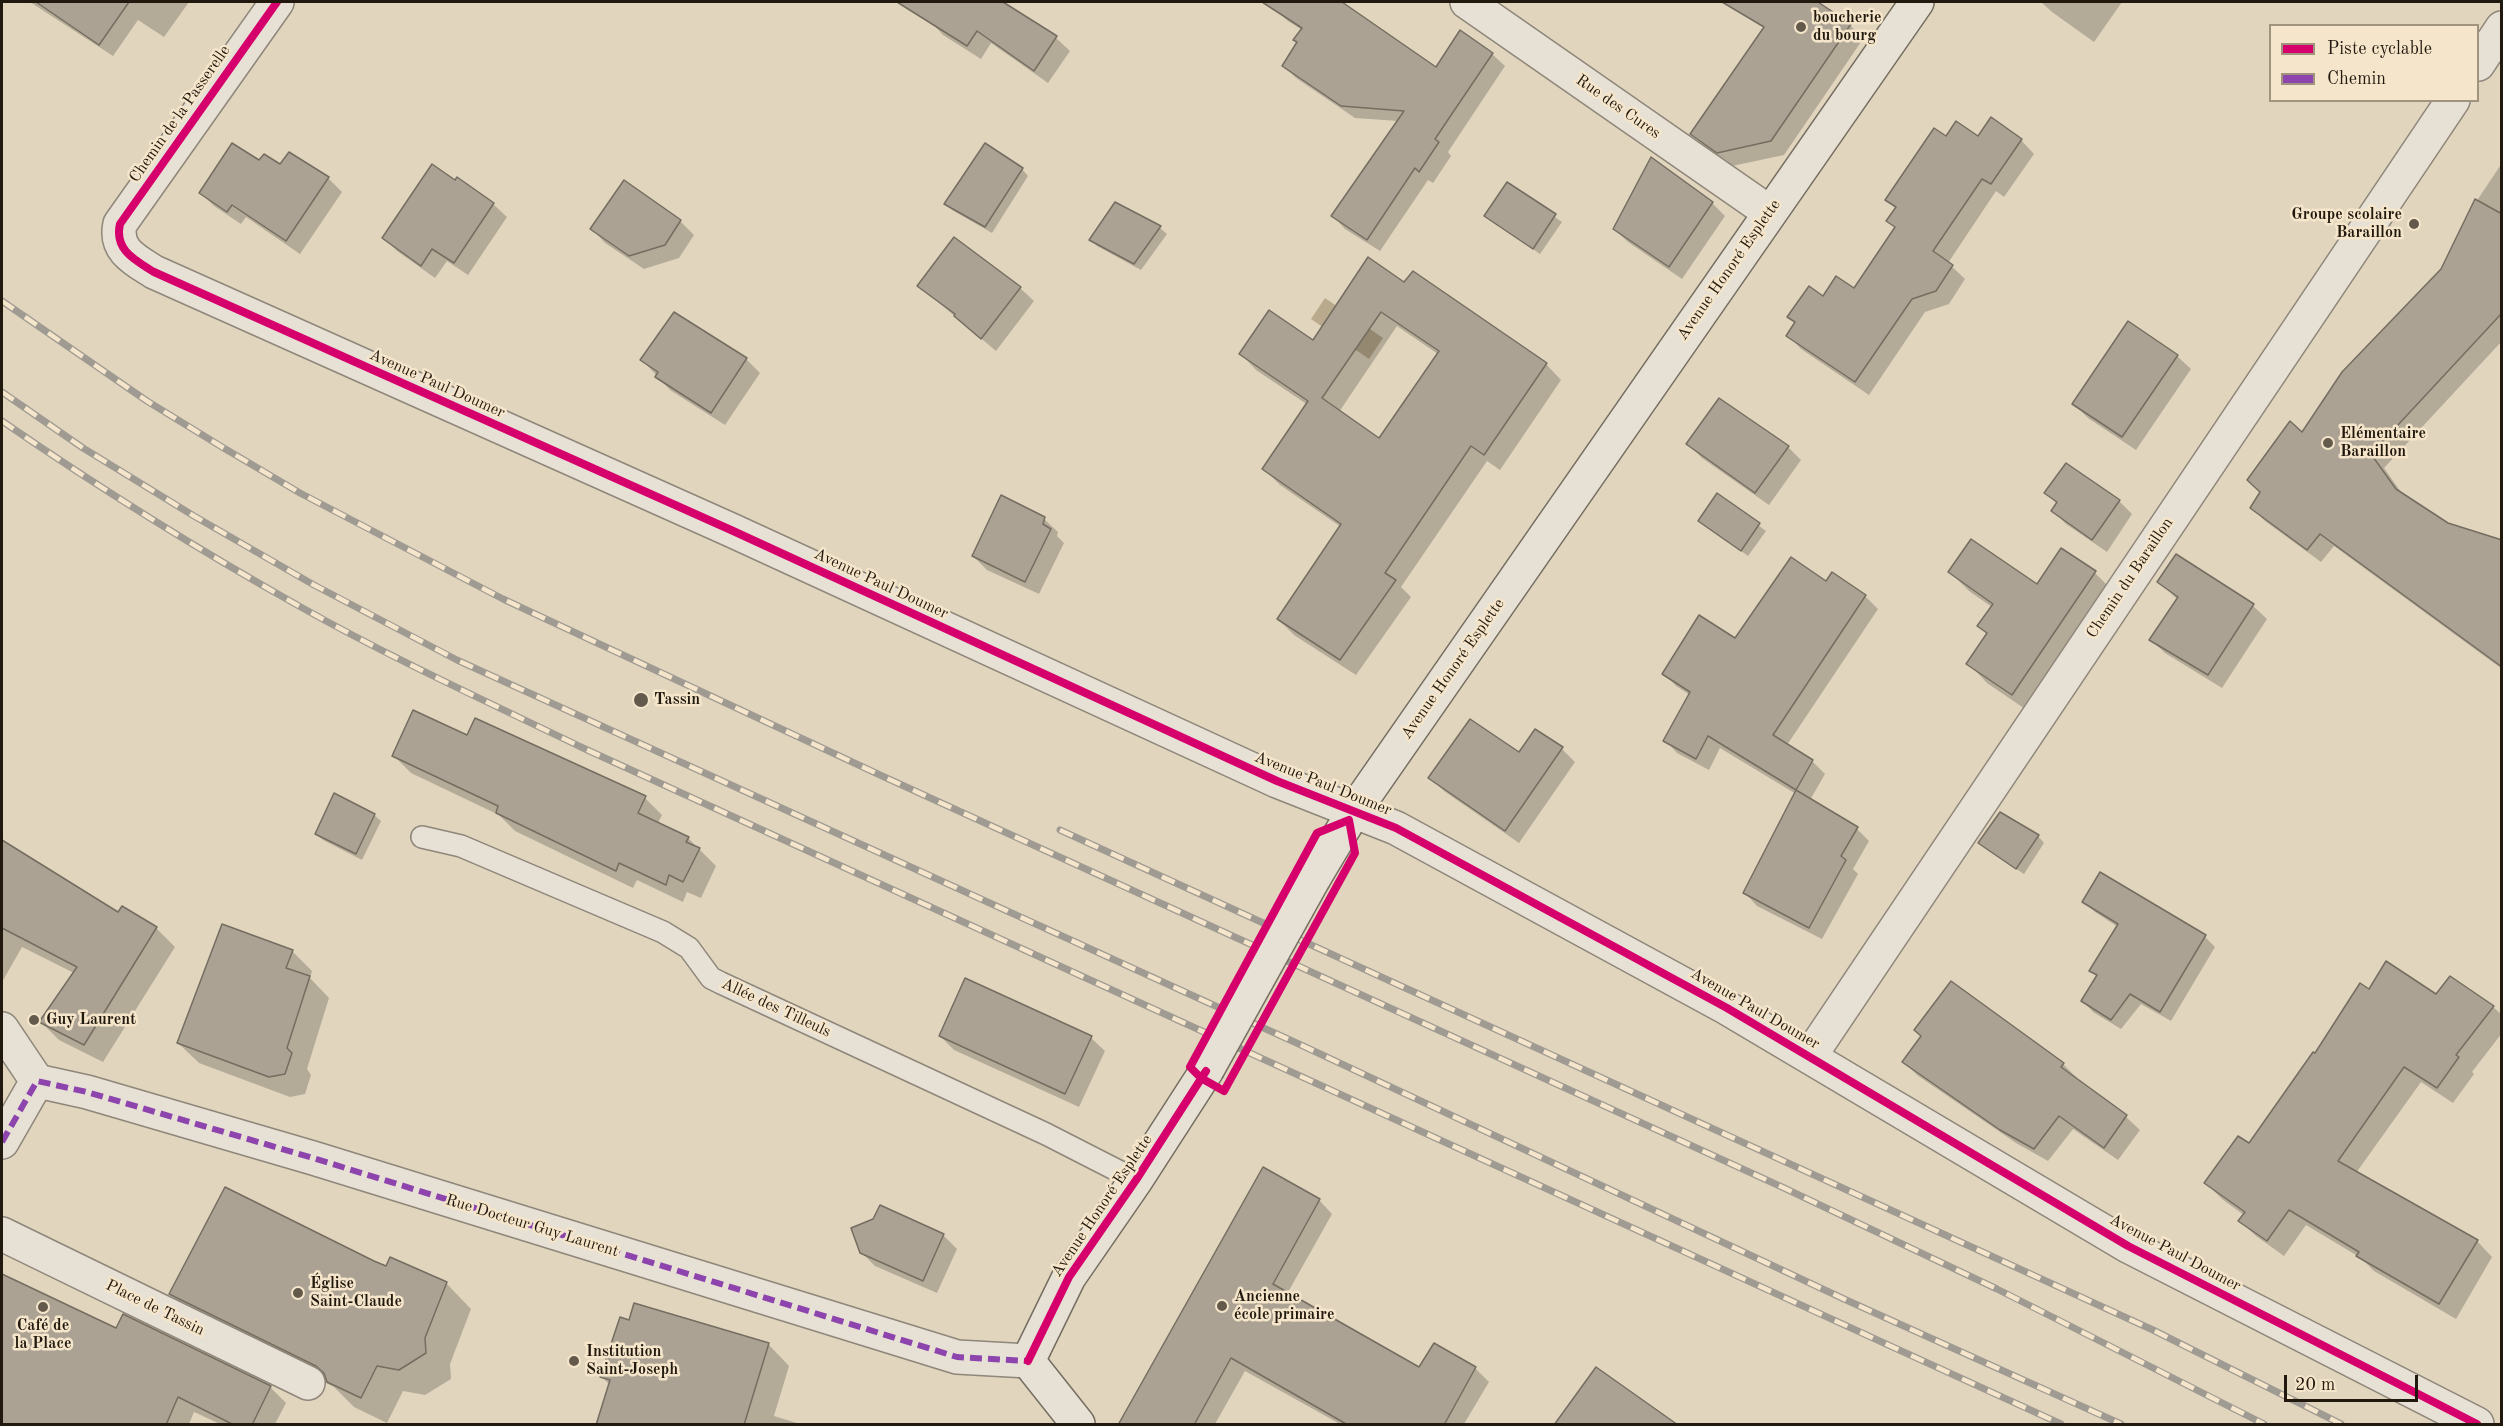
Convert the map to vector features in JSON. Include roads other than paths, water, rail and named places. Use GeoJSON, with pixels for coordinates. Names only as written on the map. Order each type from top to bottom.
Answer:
{"type":"FeatureCollection","features":[{"type":"Feature","properties":{"kind":"street","name":"Chemin de la Passerelle"},"geometry":{"type":"LineString","coordinates":[[121,246],[117,236],[120,224],[128,211],[277,2]]}},
{"type":"Feature","properties":{"kind":"street","name":"Rue des Cures"},"geometry":{"type":"LineString","coordinates":[[1467,2],[1769,212]]}},
{"type":"Feature","properties":{"kind":"street","name":"Avenue Honoré Esplette"},"geometry":{"type":"LineString","coordinates":[[1028,1361],[1068,1277],[1137,1180],[1207,1070],[1354,811],[1917,2]]}},
{"type":"Feature","properties":{"kind":"street"},"geometry":{"type":"LineString","coordinates":[[2479,62],[2502,28]]}},
{"type":"Feature","properties":{"kind":"street","name":"Chemin du Baraillon"},"geometry":{"type":"LineString","coordinates":[[1810,1056],[2452,102]]}},
{"type":"Feature","properties":{"kind":"street","name":"Avenue Paul Doumer"},"geometry":{"type":"LineString","coordinates":[[121,246],[134,259],[154,272],[731,530],[1277,781],[1405,833],[1728,1008],[2128,1246],[2476,1425]]}},
{"type":"Feature","properties":{"kind":"street"},"geometry":{"type":"LineString","coordinates":[[2,1142],[37,1081],[6,1042]]}},
{"type":"Feature","properties":{"kind":"street","name":"Rue Docteur Guy Laurent"},"geometry":{"type":"LineString","coordinates":[[37,1081],[87,1092],[313,1158],[957,1357],[1028,1361]]}},
{"type":"Feature","properties":{"kind":"street","name":"Place de Tassin"},"geometry":{"type":"LineString","coordinates":[[2,1234],[308,1383]]}},
{"type":"Feature","properties":{"kind":"street"},"geometry":{"type":"LineString","coordinates":[[1028,1361],[1078,1425]]}},
{"type":"Feature","properties":{"kind":"lane","name":"Allée des Tilleuls"},"geometry":{"type":"LineString","coordinates":[[422,837],[461,846],[663,932],[689,948],[711,978],[1046,1134],[1137,1180]]}},
{"type":"Feature","properties":{"kind":"railway"},"geometry":{"type":"LineString","coordinates":[[2,301],[147,401],[222,447],[300,493],[503,599],[880,775],[1782,1187],[1997,1289],[2264,1424]]}},
{"type":"Feature","properties":{"kind":"railway"},"geometry":{"type":"LineString","coordinates":[[2,392],[83,448],[194,516],[314,585],[457,660],[1301,1045],[1844,1299],[2121,1424]]}},
{"type":"Feature","properties":{"kind":"railway"},"geometry":{"type":"LineString","coordinates":[[2,421],[111,494],[223,562],[369,644],[440,679],[583,748],[2061,1424]]}},
{"type":"Feature","properties":{"kind":"railway"},"geometry":{"type":"LineString","coordinates":[[1060,830],[2153,1330],[2341,1424]]}},
{"type":"Feature","properties":{"kind":"place","name":"boucherie du bourg"},"geometry":{"type":"Point","coordinates":[1801,27]}},
{"type":"Feature","properties":{"kind":"place","name":"Groupe scolaire Baraillon"},"geometry":{"type":"Point","coordinates":[2414,224]}},
{"type":"Feature","properties":{"kind":"place","name":"Elémentaire Baraillon"},"geometry":{"type":"Point","coordinates":[2328,443]}},
{"type":"Feature","properties":{"kind":"place","name":"Tassin"},"geometry":{"type":"Point","coordinates":[641,700]}},
{"type":"Feature","properties":{"kind":"place","name":"Guy Laurent"},"geometry":{"type":"Point","coordinates":[34,1020]}},
{"type":"Feature","properties":{"kind":"place","name":"Église Saint-Claude"},"geometry":{"type":"Point","coordinates":[298,1293]}},
{"type":"Feature","properties":{"kind":"place","name":"Ancienne école primaire"},"geometry":{"type":"Point","coordinates":[1222,1306]}},
{"type":"Feature","properties":{"kind":"place","name":"Café de la Place"},"geometry":{"type":"Point","coordinates":[43,1307]}},
{"type":"Feature","properties":{"kind":"place","name":"Institution Saint-Joseph"},"geometry":{"type":"Point","coordinates":[574,1361]}}]}
